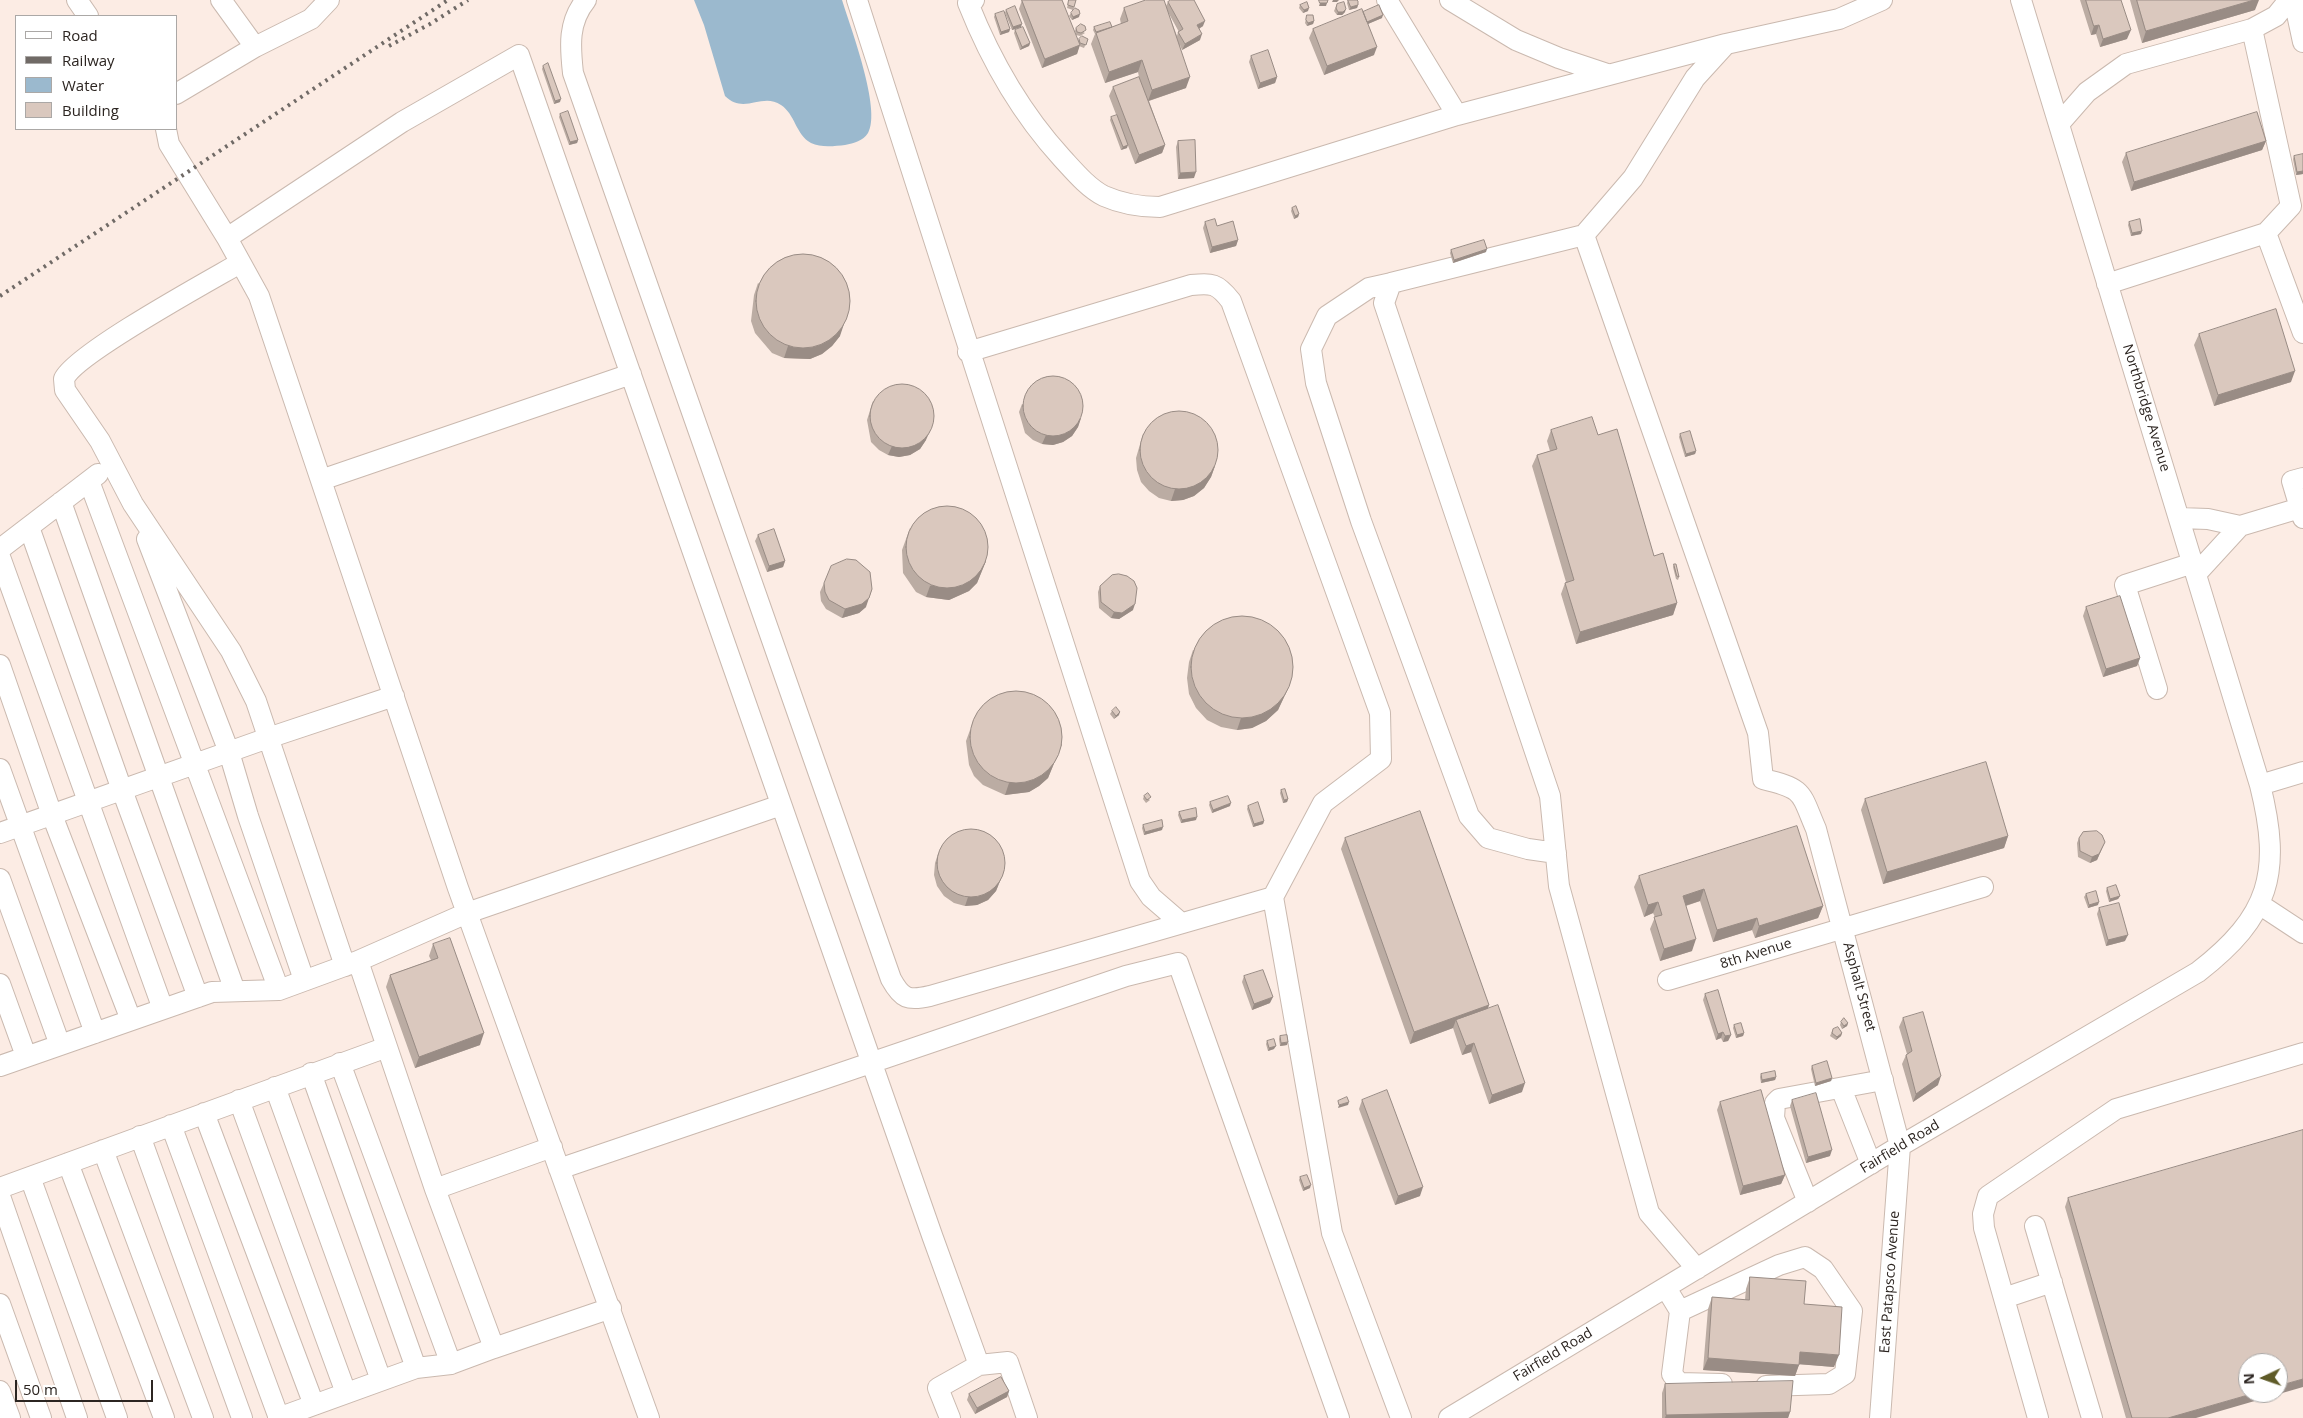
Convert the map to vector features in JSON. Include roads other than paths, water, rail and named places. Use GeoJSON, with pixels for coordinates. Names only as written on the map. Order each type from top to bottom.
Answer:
{"type":"FeatureCollection","features":[{"type":"Feature","properties":{"kind":"street"},"geometry":{"type":"LineString","coordinates":[[77,0],[87,15]]}},
{"type":"Feature","properties":{"kind":"street"},"geometry":{"type":"LineString","coordinates":[[221,0],[254,47]]}},
{"type":"Feature","properties":{"kind":"street"},"geometry":{"type":"LineString","coordinates":[[178,93],[254,47],[311,19],[330,0]]}},
{"type":"Feature","properties":{"kind":"street"},"geometry":{"type":"LineString","coordinates":[[586,0],[578,9],[572,26],[570,45],[573,73],[885,960],[898,992],[907,998],[915,999],[930,996],[1274,897]]}},
{"type":"Feature","properties":{"kind":"street"},"geometry":{"type":"LineString","coordinates":[[857,0],[968,352],[1140,881],[1151,897],[1181,923]]}},
{"type":"Feature","properties":{"kind":"street"},"geometry":{"type":"LineString","coordinates":[[974,0],[968,2],[980,35],[1004,82],[1036,130],[1077,175],[1103,195],[1137,206],[1160,206],[1457,115],[1607,74],[1726,44],[1839,19],[1882,0]]}},
{"type":"Feature","properties":{"kind":"street"},"geometry":{"type":"LineString","coordinates":[[1388,0],[1457,115]]}},
{"type":"Feature","properties":{"kind":"street"},"geometry":{"type":"LineString","coordinates":[[1450,0],[1516,40],[1559,58],[1607,74]]}},
{"type":"Feature","properties":{"kind":"street","name":"Northbridge Avenue"},"geometry":{"type":"LineString","coordinates":[[2021,0],[2260,785],[2268,818]]}},
{"type":"Feature","properties":{"kind":"street"},"geometry":{"type":"LineString","coordinates":[[2059,124],[2087,92],[2126,64],[2252,30],[2276,16],[2290,0]]}},
{"type":"Feature","properties":{"kind":"street"},"geometry":{"type":"LineString","coordinates":[[2294,0],[2303,42]]}},
{"type":"Feature","properties":{"kind":"street"},"geometry":{"type":"LineString","coordinates":[[2108,284],[2266,233],[2291,206],[2252,30]]}},
{"type":"Feature","properties":{"kind":"street"},"geometry":{"type":"LineString","coordinates":[[1556,853],[1528,849],[1488,838],[1469,816],[1361,521],[1316,382],[1311,349],[1327,316],[1369,288],[1584,235],[1633,178],[1695,78],[1726,44]]}},
{"type":"Feature","properties":{"kind":"street"},"geometry":{"type":"LineString","coordinates":[[227,238],[402,122],[519,55],[871,1062],[979,1365]]}},
{"type":"Feature","properties":{"kind":"street"},"geometry":{"type":"LineString","coordinates":[[166,130],[169,144],[227,238],[259,296],[467,913],[650,1418]]}},
{"type":"Feature","properties":{"kind":"street"},"geometry":{"type":"LineString","coordinates":[[2266,233],[2303,333]]}},
{"type":"Feature","properties":{"kind":"street","name":"Asphalt Street"},"geometry":{"type":"LineString","coordinates":[[1584,235],[1758,733],[1764,779],[1794,788],[1801,794],[1816,829],[1900,1146]]}},
{"type":"Feature","properties":{"kind":"street"},"geometry":{"type":"LineString","coordinates":[[240,263],[118,336],[67,373],[64,379],[65,390],[113,463],[133,504],[229,752],[248,816],[304,980]]}},
{"type":"Feature","properties":{"kind":"street"},"geometry":{"type":"LineString","coordinates":[[1396,282],[1391,283],[1384,303],[1550,796],[1560,886],[1649,1213],[1697,1268]]}},
{"type":"Feature","properties":{"kind":"street"},"geometry":{"type":"LineString","coordinates":[[968,352],[1191,285],[1210,284],[1221,288],[1231,301],[1380,713],[1381,759],[1323,803],[1274,897],[1332,1233],[1400,1418]]}},
{"type":"Feature","properties":{"kind":"street"},"geometry":{"type":"LineString","coordinates":[[321,480],[631,374]]}},
{"type":"Feature","properties":{"kind":"street"},"geometry":{"type":"LineString","coordinates":[[0,549],[113,463]]}},
{"type":"Feature","properties":{"kind":"street"},"geometry":{"type":"LineString","coordinates":[[2179,518],[2208,519],[2240,526],[2301,513],[2292,482],[2303,478]]}},
{"type":"Feature","properties":{"kind":"street"},"geometry":{"type":"LineString","coordinates":[[89,481],[279,990]]}},
{"type":"Feature","properties":{"kind":"street"},"geometry":{"type":"LineString","coordinates":[[61,502],[235,991]]}},
{"type":"Feature","properties":{"kind":"street"},"geometry":{"type":"LineString","coordinates":[[133,504],[231,651],[256,702],[351,963],[387,1047],[435,1189],[494,1348]]}},
{"type":"Feature","properties":{"kind":"street"},"geometry":{"type":"LineString","coordinates":[[29,526],[122,790],[198,997]]}},
{"type":"Feature","properties":{"kind":"street"},"geometry":{"type":"LineString","coordinates":[[2157,689],[2125,585],[2194,568],[2240,526]]}},
{"type":"Feature","properties":{"kind":"street"},"geometry":{"type":"LineString","coordinates":[[0,557],[163,1009]]}},
{"type":"Feature","properties":{"kind":"street"},"geometry":{"type":"LineString","coordinates":[[0,665],[52,815],[131,1020]]}},
{"type":"Feature","properties":{"kind":"street"},"geometry":{"type":"LineString","coordinates":[[0,833],[268,738],[394,696]]}},
{"type":"Feature","properties":{"kind":"street"},"geometry":{"type":"LineString","coordinates":[[0,768],[96,1033]]}},
{"type":"Feature","properties":{"kind":"street"},"geometry":{"type":"LineString","coordinates":[[2260,785],[2303,772]]}},
{"type":"Feature","properties":{"kind":"street"},"geometry":{"type":"LineString","coordinates":[[0,1066],[212,992],[279,990],[351,963],[467,913],[782,805]]}},
{"type":"Feature","properties":{"kind":"street","name":"Fairfield Road"},"geometry":{"type":"LineString","coordinates":[[1461,1415],[1697,1268],[1900,1146],[2198,972],[2238,937],[2253,917],[2259,904],[2268,874],[2270,848],[2268,818]]}},
{"type":"Feature","properties":{"kind":"street"},"geometry":{"type":"LineString","coordinates":[[0,879],[60,1045]]}},
{"type":"Feature","properties":{"kind":"street","name":"8th Avenue"},"geometry":{"type":"LineString","coordinates":[[1668,980],[1983,887]]}},
{"type":"Feature","properties":{"kind":"street"},"geometry":{"type":"LineString","coordinates":[[2259,904],[2303,933]]}},
{"type":"Feature","properties":{"kind":"street"},"geometry":{"type":"LineString","coordinates":[[559,1169],[1126,976],[1178,963],[1339,1418]]}},
{"type":"Feature","properties":{"kind":"street"},"geometry":{"type":"LineString","coordinates":[[0,984],[26,1056]]}},
{"type":"Feature","properties":{"kind":"street"},"geometry":{"type":"LineString","coordinates":[[0,1188],[311,1073],[387,1047]]}},
{"type":"Feature","properties":{"kind":"street"},"geometry":{"type":"LineString","coordinates":[[2038,1418],[1984,1228],[1983,1214],[1988,1196],[2116,1109],[2303,1053]]}},
{"type":"Feature","properties":{"kind":"street"},"geometry":{"type":"LineString","coordinates":[[340,1063],[451,1364]]}},
{"type":"Feature","properties":{"kind":"street"},"geometry":{"type":"LineString","coordinates":[[311,1073],[416,1368]]}},
{"type":"Feature","properties":{"kind":"street"},"geometry":{"type":"LineString","coordinates":[[1808,1202],[1774,1118],[1775,1103],[1779,1099],[1883,1080]]}},
{"type":"Feature","properties":{"kind":"street"},"geometry":{"type":"LineString","coordinates":[[275,1087],[381,1380]]}},
{"type":"Feature","properties":{"kind":"street"},"geometry":{"type":"LineString","coordinates":[[1841,1088],[1871,1164]]}},
{"type":"Feature","properties":{"kind":"street"},"geometry":{"type":"LineString","coordinates":[[239,1100],[346,1393]]}},
{"type":"Feature","properties":{"kind":"street"},"geometry":{"type":"LineString","coordinates":[[204,1113],[314,1405]]}},
{"type":"Feature","properties":{"kind":"street"},"geometry":{"type":"LineString","coordinates":[[171,1125],[279,1418],[416,1368],[451,1364],[611,1308]]}},
{"type":"Feature","properties":{"kind":"street"},"geometry":{"type":"LineString","coordinates":[[140,1136],[242,1418]]}},
{"type":"Feature","properties":{"kind":"street","name":"East Patapsco Avenue"},"geometry":{"type":"LineString","coordinates":[[1880,1418],[1900,1146]]}},
{"type":"Feature","properties":{"kind":"street"},"geometry":{"type":"LineString","coordinates":[[435,1189],[552,1147]]}},
{"type":"Feature","properties":{"kind":"street"},"geometry":{"type":"LineString","coordinates":[[103,1150],[203,1418]]}},
{"type":"Feature","properties":{"kind":"street"},"geometry":{"type":"LineString","coordinates":[[68,1163],[164,1418]]}},
{"type":"Feature","properties":{"kind":"street"},"geometry":{"type":"LineString","coordinates":[[30,1177],[117,1418]]}},
{"type":"Feature","properties":{"kind":"street"},"geometry":{"type":"LineString","coordinates":[[0,1196],[77,1418]]}},
{"type":"Feature","properties":{"kind":"street"},"geometry":{"type":"LineString","coordinates":[[2035,1226],[2092,1418]]}},
{"type":"Feature","properties":{"kind":"street"},"geometry":{"type":"LineString","coordinates":[[1666,1288],[1680,1311],[1672,1374],[1679,1383],[1791,1387],[1829,1384],[1845,1374],[1852,1311],[1824,1269],[1805,1257],[1779,1265],[1680,1311]]}},
{"type":"Feature","properties":{"kind":"street"},"geometry":{"type":"LineString","coordinates":[[2004,1298],[2052,1282]]}},
{"type":"Feature","properties":{"kind":"street"},"geometry":{"type":"LineString","coordinates":[[0,1304],[41,1418]]}},
{"type":"Feature","properties":{"kind":"street"},"geometry":{"type":"LineString","coordinates":[[950,1418],[938,1388],[979,1365],[1008,1362],[1027,1418]]}},
{"type":"Feature","properties":{"kind":"street"},"geometry":{"type":"LineString","coordinates":[[0,1391],[10,1418]]}},
{"type":"Feature","properties":{"kind":"water"},"geometry":{"type":"Polygon","coordinates":[[[694,0],[842,0],[868,88],[871,122],[866,136],[845,145],[815,145],[802,135],[786,109],[781,105],[767,101],[739,104],[725,96],[704,25],[694,0]]]}},
{"type":"Feature","properties":{"kind":"railway"},"geometry":{"type":"LineString","coordinates":[[0,296],[448,0]]}},
{"type":"Feature","properties":{"kind":"railway"},"geometry":{"type":"LineString","coordinates":[[389,46],[430,24],[468,0]]}}]}
